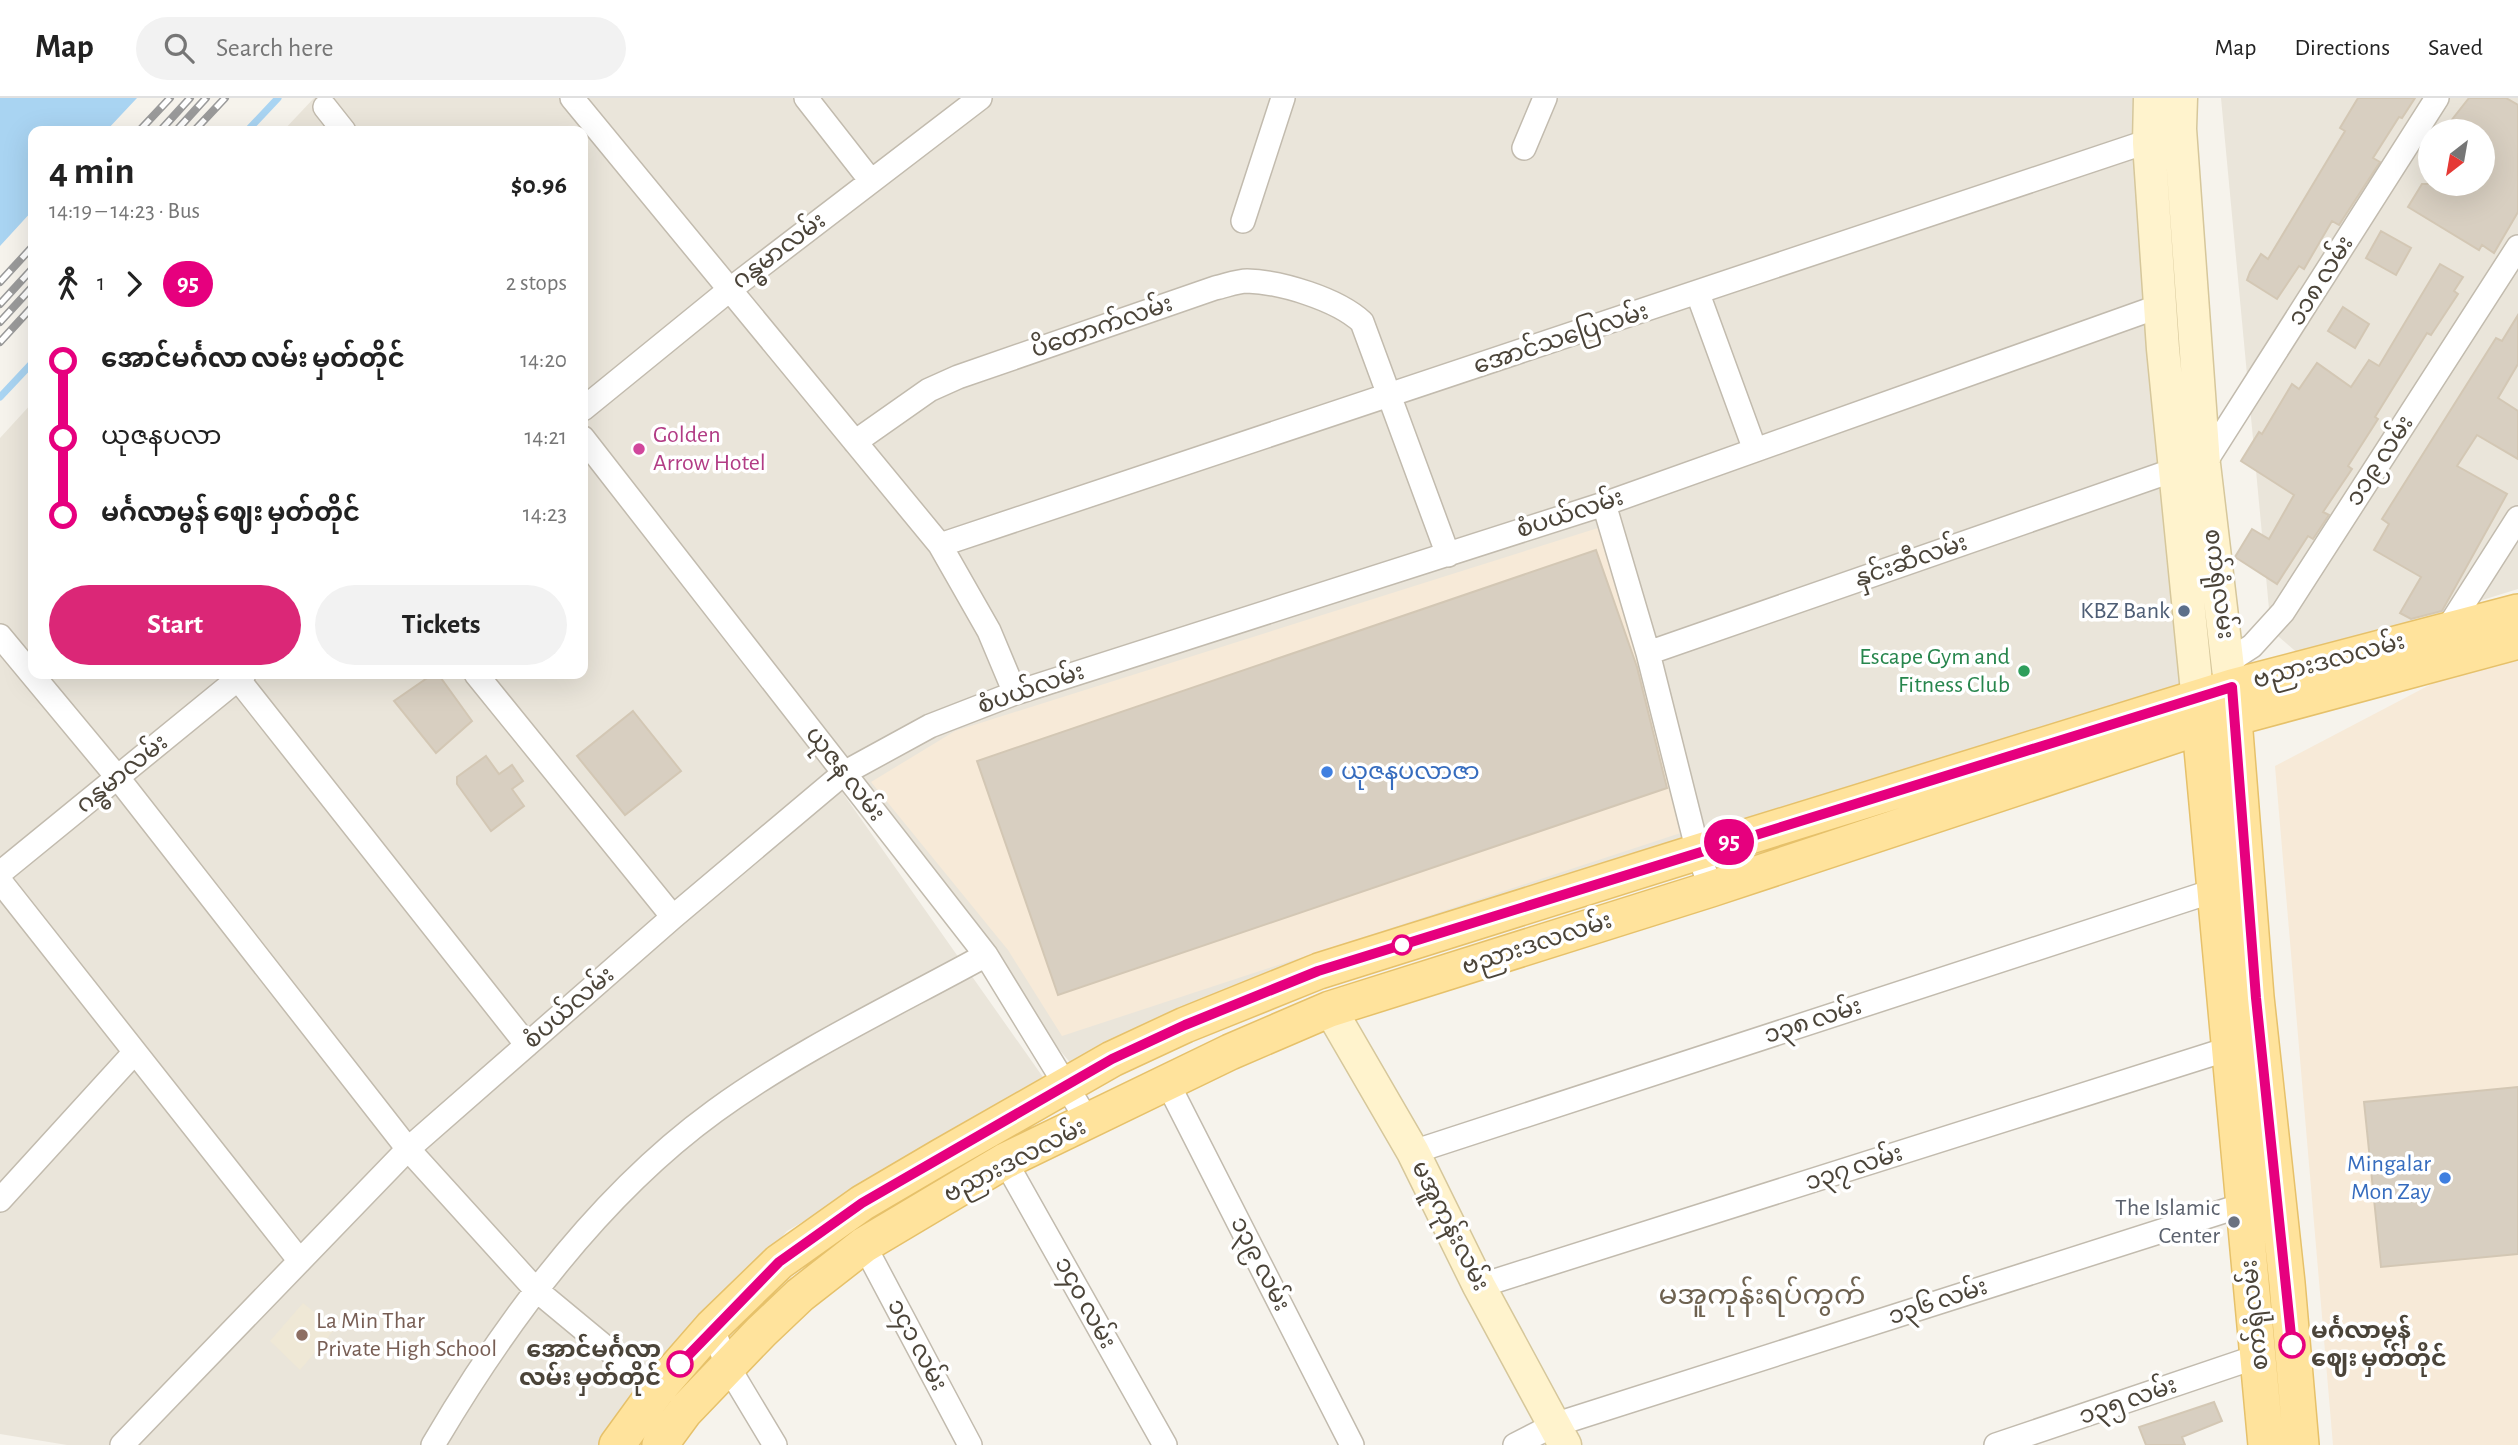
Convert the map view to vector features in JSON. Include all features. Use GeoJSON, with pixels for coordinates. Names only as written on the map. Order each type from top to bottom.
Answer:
{"type":"FeatureCollection","features":[{"type":"Feature","properties":{"kind":"main road","name":"စက်ရုံလမ်း"},"geometry":{"type":"LineString","coordinates":[[2150,98],[2149,143],[2160,306],[2232,689],[2256,998],[2287,1283],[2301,1445]]}},
{"type":"Feature","properties":{"kind":"main road","name":"စက်ရုံလမ်း"},"geometry":{"type":"LineString","coordinates":[[2181,98],[2189,467],[2199,713],[2213,891],[2266,1445]]}},
{"type":"Feature","properties":{"kind":"main road","name":"ဗညားဒလလမ်း"},"geometry":{"type":"LineString","coordinates":[[660,1445],[685,1411],[727,1365],[800,1294],[864,1245],[1006,1161],[1089,1123],[1230,1052],[1330,1009],[1711,889],[2199,713],[2232,689],[2518,612]]}},
{"type":"Feature","properties":{"kind":"main road","name":"ဗညားဒလလမ်း"},"geometry":{"type":"LineString","coordinates":[[2232,689],[2412,667],[2518,641]]}},
{"type":"Feature","properties":{"kind":"main road","name":"ဗညားဒလလမ်း"},"geometry":{"type":"LineString","coordinates":[[617,1445],[657,1390],[712,1328],[779,1262],[862,1203],[1112,1059],[1185,1025],[1318,971],[1698,852],[2199,713]]}},
{"type":"Feature","properties":{"kind":"main road","name":"မအူကုန်းလမ်း"},"geometry":{"type":"LineString","coordinates":[[1330,1009],[1413,1152],[1479,1286],[1560,1435]]}},
{"type":"Feature","properties":{"kind":"street"},"geometry":{"type":"LineString","coordinates":[[572,98],[728,291],[940,545],[989,631],[1015,693]]}},
{"type":"Feature","properties":{"kind":"street"},"geometry":{"type":"LineString","coordinates":[[806,98],[871,181]]}},
{"type":"Feature","properties":{"kind":"street","name":"ဂန္ဓမာလမ်း"},"geometry":{"type":"LineString","coordinates":[[588,405],[728,291],[980,98]]}},
{"type":"Feature","properties":{"kind":"street"},"geometry":{"type":"LineString","coordinates":[[1243,221],[1283,98]]}},
{"type":"Feature","properties":{"kind":"street"},"geometry":{"type":"LineString","coordinates":[[1524,148],[1545,98]]}},
{"type":"Feature","properties":{"kind":"street","name":"၁၁၈ လမ်း"},"geometry":{"type":"LineString","coordinates":[[2189,467],[2437,98]]}},
{"type":"Feature","properties":{"kind":"street"},"geometry":{"type":"LineString","coordinates":[[325,107],[340,126]]}},
{"type":"Feature","properties":{"kind":"street","name":"အောင်သပြေလမ်း"},"geometry":{"type":"LineString","coordinates":[[940,545],[2149,143],[2180,129]]}},
{"type":"Feature","properties":{"kind":"street","name":"၁၁၉ လမ်း"},"geometry":{"type":"LineString","coordinates":[[2232,689],[2252,646],[2283,612],[2518,247]]}},
{"type":"Feature","properties":{"kind":"street","name":"ပိတောက်လမ်း"},"geometry":{"type":"LineString","coordinates":[[855,442],[939,386],[1214,288],[1246,281],[1306,293],[1351,312],[1362,322],[1390,396]]}},
{"type":"Feature","properties":{"kind":"street"},"geometry":{"type":"LineString","coordinates":[[1698,294],[1755,450]]}},
{"type":"Feature","properties":{"kind":"street","name":"စံပယ်လမ်း"},"geometry":{"type":"LineString","coordinates":[[122,1445],[408,1149],[673,917],[844,773],[930,726],[1015,693],[1604,504],[2160,306]]}},
{"type":"Feature","properties":{"kind":"street"},"geometry":{"type":"LineString","coordinates":[[1390,396],[1448,555]]}},
{"type":"Feature","properties":{"kind":"street","name":"ယုဇန လမ်း"},"geometry":{"type":"LineString","coordinates":[[588,444],[986,955],[1069,1086],[1089,1123]]}},
{"type":"Feature","properties":{"kind":"street","name":"နှင်းဆီလမ်း"},"geometry":{"type":"LineString","coordinates":[[1648,653],[2189,467]]}},
{"type":"Feature","properties":{"kind":"street"},"geometry":{"type":"LineString","coordinates":[[1604,504],[1648,653],[1698,852],[1711,889]]}},
{"type":"Feature","properties":{"kind":"street"},"geometry":{"type":"LineString","coordinates":[[2445,631],[2518,518]]}},
{"type":"Feature","properties":{"kind":"street"},"geometry":{"type":"LineString","coordinates":[[0,636],[28,670]]}},
{"type":"Feature","properties":{"kind":"street"},"geometry":{"type":"LineString","coordinates":[[36,679],[118,778],[408,1149],[535,1289],[657,1390]]}},
{"type":"Feature","properties":{"kind":"street","name":"ဂန္ဓမာလမ်း"},"geometry":{"type":"LineString","coordinates":[[0,873],[235,679]]}},
{"type":"Feature","properties":{"kind":"street"},"geometry":{"type":"LineString","coordinates":[[241,679],[527,1045]]}},
{"type":"Feature","properties":{"kind":"street"},"geometry":{"type":"LineString","coordinates":[[480,679],[673,917]]}},
{"type":"Feature","properties":{"kind":"street"},"geometry":{"type":"LineString","coordinates":[[0,881],[300,1261]]}},
{"type":"Feature","properties":{"kind":"street","name":"၁၃၈ လမ်း"},"geometry":{"type":"LineString","coordinates":[[1413,1152],[2213,891]]}},
{"type":"Feature","properties":{"kind":"street"},"geometry":{"type":"LineString","coordinates":[[433,1445],[535,1289],[642,1174],[715,1112],[785,1066],[986,955]]}},
{"type":"Feature","properties":{"kind":"street","name":"၁၃၇ လမ်း"},"geometry":{"type":"LineString","coordinates":[[1479,1286],[2228,1049]]}},
{"type":"Feature","properties":{"kind":"street"},"geometry":{"type":"LineString","coordinates":[[0,1200],[134,1053]]}},
{"type":"Feature","properties":{"kind":"street","name":"၁၃၉ လမ်း"},"geometry":{"type":"LineString","coordinates":[[1168,1084],[1352,1445]]}},
{"type":"Feature","properties":{"kind":"street","name":"၁၄၀ လမ်း"},"geometry":{"type":"LineString","coordinates":[[1006,1161],[1165,1445]]}},
{"type":"Feature","properties":{"kind":"street","name":"၁၃၆ လမ်း"},"geometry":{"type":"LineString","coordinates":[[1516,1445],[1560,1435],[2243,1205]]}},
{"type":"Feature","properties":{"kind":"street","name":"၁၄၁ လမ်း"},"geometry":{"type":"LineString","coordinates":[[864,1245],[970,1445]]}},
{"type":"Feature","properties":{"kind":"street"},"geometry":{"type":"LineString","coordinates":[[712,1328],[727,1365],[775,1445]]}},
{"type":"Feature","properties":{"kind":"street","name":"၁၃၅ လမ်း"},"geometry":{"type":"LineString","coordinates":[[1996,1445],[2259,1356]]}},
{"type":"Feature","properties":{"kind":"shaded area"},"geometry":{"type":"Polygon","coordinates":[[[314,98],[2147,98],[2190,693],[1073,1066],[842,792],[1045,1080],[787,1231],[641,1397],[612,1445],[67,1445],[0,1434],[0,438],[28,407],[28,679],[588,679],[588,126],[288,126],[314,98]]]}},
{"type":"Feature","properties":{"kind":"shaded area"},"geometry":{"type":"Polygon","coordinates":[[[2221,98],[2518,98],[2518,589],[2301,656],[2271,630],[2221,98]]]}},
{"type":"Feature","properties":{"kind":"shaded area","name":"ယုဇနပလာဇာ"},"geometry":{"type":"Polygon","coordinates":[[[1598,528],[1702,826],[1062,1036],[1008,950],[871,782],[955,731],[1598,528]]]}},
{"type":"Feature","properties":{"kind":"shaded area"},"geometry":{"type":"Polygon","coordinates":[[[2518,655],[2518,1445],[2333,1445],[2275,766],[2443,678],[2518,655]]]}},
{"type":"Feature","properties":{"kind":"shaded area","name":"La Min Thar Private High School"},"geometry":{"type":"Polygon","coordinates":[[[303,1303],[335,1329],[300,1370],[270,1341],[303,1303]]]}},
{"type":"Feature","properties":{"kind":"water"},"geometry":{"type":"Polygon","coordinates":[[[0,98],[137,98],[111,126],[28,126],[28,215],[0,246],[0,98]]]}},
{"type":"Feature","properties":{"kind":"building"},"geometry":{"type":"Polygon","coordinates":[[[2358,98],[2415,98],[2402,118],[2399,117],[2373,158],[2380,162],[2339,225],[2332,221],[2304,269],[2299,266],[2277,299],[2247,280],[2250,272],[2261,254],[2268,259],[2345,131],[2340,128],[2358,98]]]}},
{"type":"Feature","properties":{"kind":"building"},"geometry":{"type":"Polygon","coordinates":[[[2469,98],[2506,98],[2518,105],[2518,212],[2494,253],[2482,245],[2479,250],[2408,207],[2418,191],[2418,196],[2496,196],[2496,119],[2452,119],[2469,98]]]}},
{"type":"Feature","properties":{"kind":"building"},"geometry":{"type":"Polygon","coordinates":[[[2381,231],[2411,248],[2396,275],[2366,258],[2381,231]]]}},
{"type":"Feature","properties":{"kind":"building"},"geometry":{"type":"Polygon","coordinates":[[[2440,264],[2463,277],[2454,291],[2458,294],[2431,335],[2427,333],[2375,417],[2378,419],[2348,466],[2352,469],[2323,512],[2329,515],[2313,539],[2308,536],[2277,584],[2235,557],[2252,529],[2269,539],[2294,495],[2241,461],[2259,432],[2262,434],[2292,384],[2299,389],[2317,363],[2351,387],[2369,360],[2379,366],[2440,264]]]}},
{"type":"Feature","properties":{"kind":"building"},"geometry":{"type":"Polygon","coordinates":[[[2343,307],[2369,324],[2355,348],[2328,331],[2343,307]]]}},
{"type":"Feature","properties":{"kind":"building"},"geometry":{"type":"Polygon","coordinates":[[[2518,315],[2518,364],[2498,398],[2518,411],[2518,459],[2477,435],[2457,466],[2507,494],[2442,611],[2411,619],[2400,613],[2421,577],[2374,550],[2389,524],[2382,519],[2496,338],[2502,341],[2518,315]]]}},
{"type":"Feature","properties":{"kind":"building","name":"ယုဇနပလာဇာ"},"geometry":{"type":"Polygon","coordinates":[[[1596,550],[1637,667],[1667,788],[1058,995],[977,761],[1596,550]]]}},
{"type":"Feature","properties":{"kind":"building"},"geometry":{"type":"Polygon","coordinates":[[[426,679],[442,679],[472,721],[436,753],[394,701],[426,679]]]}},
{"type":"Feature","properties":{"kind":"building"},"geometry":{"type":"Polygon","coordinates":[[[633,711],[681,771],[625,815],[577,756],[633,711]]]}},
{"type":"Feature","properties":{"kind":"building"},"geometry":{"type":"Polygon","coordinates":[[[486,756],[499,774],[512,765],[523,781],[512,789],[524,806],[491,831],[457,784],[457,777],[486,756]]]}},
{"type":"Feature","properties":{"kind":"building","name":"Mingalar Mon Zay"},"geometry":{"type":"Polygon","coordinates":[[[2518,1087],[2518,1254],[2381,1267],[2364,1102],[2518,1087]]]}},
{"type":"Feature","properties":{"kind":"building"},"geometry":{"type":"Polygon","coordinates":[[[2214,1402],[2222,1421],[2182,1437],[2185,1445],[2146,1445],[2139,1427],[2214,1402]]]}},
{"type":"Feature","properties":{"kind":"waterway"},"geometry":{"type":"LineString","coordinates":[[252,126],[278,98]]}},
{"type":"Feature","properties":{"kind":"waterway"},"geometry":{"type":"LineString","coordinates":[[0,397],[28,367]]}},
{"type":"Feature","properties":{"kind":"railway"},"geometry":{"type":"LineString","coordinates":[[144,126],[170,98]]}},
{"type":"Feature","properties":{"kind":"railway"},"geometry":{"type":"LineString","coordinates":[[165,126],[190,98]]}},
{"type":"Feature","properties":{"kind":"railway"},"geometry":{"type":"LineString","coordinates":[[181,126],[206,98]]}},
{"type":"Feature","properties":{"kind":"railway"},"geometry":{"type":"LineString","coordinates":[[199,126],[225,98]]}},
{"type":"Feature","properties":{"kind":"railway"},"geometry":{"type":"LineString","coordinates":[[0,282],[28,251]]}},
{"type":"Feature","properties":{"kind":"railway"},"geometry":{"type":"LineString","coordinates":[[0,304],[28,273]]}},
{"type":"Feature","properties":{"kind":"railway"},"geometry":{"type":"LineString","coordinates":[[0,322],[28,291]]}},
{"type":"Feature","properties":{"kind":"railway"},"geometry":{"type":"LineString","coordinates":[[0,342],[28,311]]}},
{"type":"Feature","properties":{"kind":"bus line","name":"95"},"geometry":{"type":"LineString","coordinates":[[680,1364],[749,1289],[779,1262],[862,1203],[1112,1059],[1185,1025],[1318,971],[2232,687],[2256,998],[2292,1345]]}},
{"type":"Feature","properties":{"kind":"place","name":"Golden Arrow Hotel"},"geometry":{"type":"Point","coordinates":[639,449]}},
{"type":"Feature","properties":{"kind":"place","name":"KBZ Bank"},"geometry":{"type":"Point","coordinates":[2184,611]}},
{"type":"Feature","properties":{"kind":"place","name":"Escape Gym and Fitness Club"},"geometry":{"type":"Point","coordinates":[2024,671]}},
{"type":"Feature","properties":{"kind":"place","name":"ယုဇနပလာဇာ"},"geometry":{"type":"Point","coordinates":[1327,772]}},
{"type":"Feature","properties":{"kind":"place","name":"Mingalar Mon Zay"},"geometry":{"type":"Point","coordinates":[2445,1178]}},
{"type":"Feature","properties":{"kind":"place","name":"The Islamic Center"},"geometry":{"type":"Point","coordinates":[2234,1222]}},
{"type":"Feature","properties":{"kind":"place","name":"La Min Thar Private High School"},"geometry":{"type":"Point","coordinates":[302,1335]}},
{"type":"Feature","properties":{"kind":"place","name":"မင်္ဂလာမွန် ဈေး မှတ်တိုင်"},"geometry":{"type":"Point","coordinates":[2292,1345]}},
{"type":"Feature","properties":{"kind":"place","name":"အောင်မင်္ဂလာ လမ်း မှတ်တိုင်"},"geometry":{"type":"Point","coordinates":[680,1364]}},
{"type":"Feature","properties":{"kind":"district","name":"မအူကုန်းရပ်ကွက်"},"geometry":{"type":"Point","coordinates":[1762,1296]}}]}
